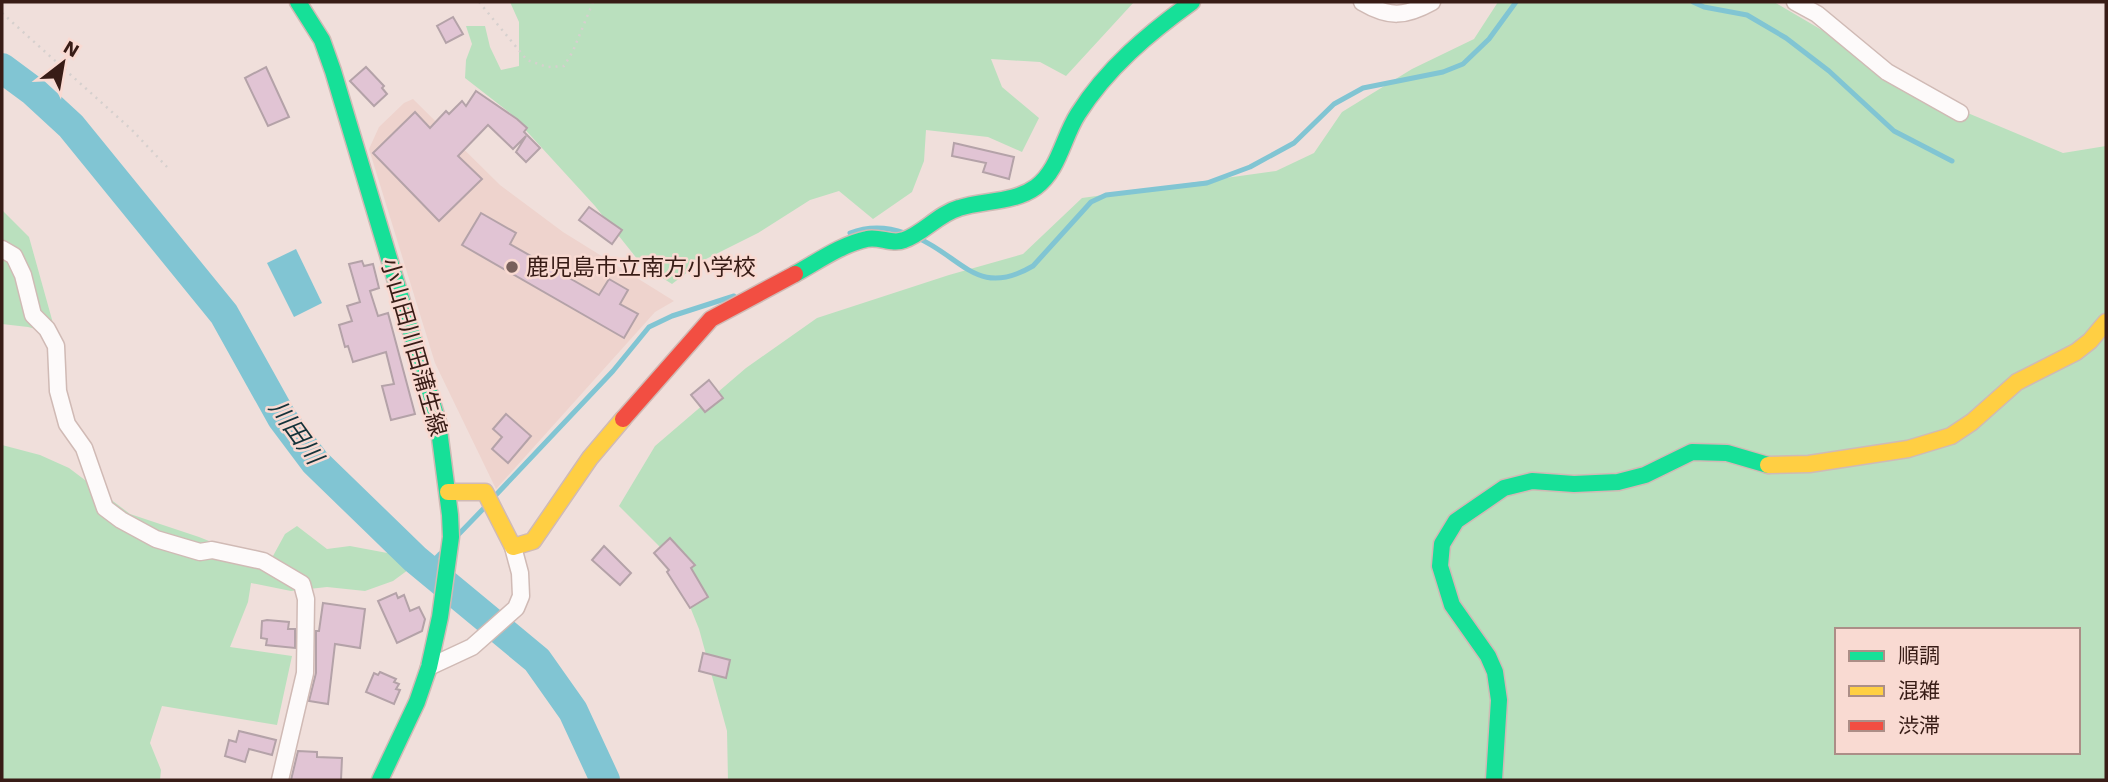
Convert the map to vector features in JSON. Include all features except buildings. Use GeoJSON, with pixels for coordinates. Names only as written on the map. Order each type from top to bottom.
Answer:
{"type":"FeatureCollection","features":[{"type":"Feature","properties":{"kind":"street","name":"小山田川田蒲生線"},"geometry":{"type":"LineString","coordinates":[[298,2],[322,40],[333,71],[438,422],[448,492],[451,537],[440,617],[429,667],[417,702],[380,780]]}},
{"type":"Feature","properties":{"kind":"street"},"geometry":{"type":"LineString","coordinates":[[513,547],[533,541],[590,458],[711,319],[850,244],[870,238],[899,242],[954,208],[1020,194],[1035,188],[1056,159],[1076,116],[1093,92],[1147,37],[1192,2]]}},
{"type":"Feature","properties":{"kind":"street"},"geometry":{"type":"LineString","coordinates":[[1363,2],[1388,14],[1403,14],[1432,2]]}},
{"type":"Feature","properties":{"kind":"street"},"geometry":{"type":"LineString","coordinates":[[1795,2],[1817,14],[1886,72],[1960,113]]}},
{"type":"Feature","properties":{"kind":"street"},"geometry":{"type":"LineString","coordinates":[[2,249],[14,256],[23,275],[33,315],[47,329],[56,346],[58,391],[67,424],[84,448],[105,508],[156,539],[200,552],[212,550],[263,561],[302,584],[306,599],[304,673],[280,780]]}},
{"type":"Feature","properties":{"kind":"street"},"geometry":{"type":"LineString","coordinates":[[1494,780],[1499,700],[1495,673],[1488,656],[1452,605],[1440,566],[1443,544],[1457,521],[1478,503],[1504,488],[1532,481],[1574,484],[1618,482],[1645,475],[1692,452],[1727,453],[1763,464],[1798,464],[1908,449],[1951,436],[1972,422],[2017,382],[2076,352],[2090,341],[2106,322]]}},
{"type":"Feature","properties":{"kind":"street"},"geometry":{"type":"LineString","coordinates":[[429,667],[472,647],[516,608],[522,596],[520,573],[513,547],[485,492],[448,492]]}},
{"type":"Feature","properties":{"kind":"path"},"geometry":{"type":"LineString","coordinates":[[479,2],[527,60],[547,66],[564,66],[593,2]]}},
{"type":"Feature","properties":{"kind":"path"},"geometry":{"type":"LineString","coordinates":[[2,13],[132,130],[167,167]]}},
{"type":"Feature","properties":{"kind":"shaded area","name":"鹿児島市立南方小学校"},"geometry":{"type":"Polygon","coordinates":[[[413,99],[500,185],[563,232],[674,301],[655,312],[496,489],[435,363],[369,149],[379,127],[404,103],[413,99]]]}},
{"type":"Feature","properties":{"kind":"green space"},"geometry":{"type":"Polygon","coordinates":[[[510,2],[1134,2],[1066,76],[1040,62],[991,59],[1002,87],[1039,118],[1022,152],[988,137],[926,130],[924,161],[912,192],[873,219],[839,191],[810,200],[758,233],[702,261],[672,284],[642,265],[595,206],[510,113],[465,78],[466,60],[472,44],[466,26],[485,26],[490,47],[501,70],[519,66],[519,22],[510,2]]]}},
{"type":"Feature","properties":{"kind":"green space"},"geometry":{"type":"Polygon","coordinates":[[[1498,2],[1774,2],[1951,106],[2063,153],[2106,146],[2106,780],[728,780],[727,731],[699,629],[670,557],[619,506],[655,446],[746,368],[817,318],[1023,254],[1082,198],[1276,171],[1314,153],[1342,112],[1412,69],[1474,39],[1498,2]]]}},
{"type":"Feature","properties":{"kind":"green space"},"geometry":{"type":"Polygon","coordinates":[[[2,210],[29,237],[56,334],[2,324],[2,210]]]}},
{"type":"Feature","properties":{"kind":"green space"},"geometry":{"type":"Polygon","coordinates":[[[2,445],[40,455],[69,468],[130,514],[254,559],[273,556],[285,534],[297,526],[327,549],[350,546],[398,555],[408,570],[393,581],[365,591],[327,587],[291,591],[251,583],[248,602],[230,647],[292,656],[277,725],[162,706],[150,743],[161,770],[160,780],[2,780],[2,445]]]}},
{"type":"Feature","properties":{"kind":"water"},"geometry":{"type":"Polygon","coordinates":[[[296,249],[322,303],[294,317],[267,263],[296,249]]]}},
{"type":"Feature","properties":{"kind":"waterway"},"geometry":{"type":"LineString","coordinates":[[918,238],[972,272],[998,278],[1014,275],[1033,266],[1091,202],[1106,195],[1207,183],[1250,167],[1294,143],[1334,104],[1363,88],[1443,72],[1463,64],[1489,39],[1516,2]]}},
{"type":"Feature","properties":{"kind":"waterway"},"geometry":{"type":"LineString","coordinates":[[1693,2],[1704,7],[1747,15],[1786,38],[1829,71],[1894,131],[1952,161]]}},
{"type":"Feature","properties":{"kind":"waterway","name":"川田川"},"geometry":{"type":"LineString","coordinates":[[2,68],[33,91],[71,126],[224,314],[282,418],[315,462],[415,559],[537,660],[573,711],[605,780]]}},
{"type":"Feature","properties":{"kind":"waterway"},"geometry":{"type":"LineString","coordinates":[[850,233],[878,228],[905,233]]}},
{"type":"Feature","properties":{"kind":"waterway"},"geometry":{"type":"LineString","coordinates":[[493,498],[613,371],[649,327],[672,316],[734,296]]}},
{"type":"Feature","properties":{"kind":"waterway"},"geometry":{"type":"LineString","coordinates":[[457,536],[486,506]]}},
{"type":"Feature","properties":{"kind":"waterway"},"geometry":{"type":"LineString","coordinates":[[426,568],[440,554]]}},
{"type":"Feature","properties":{"kind":"traffic: fast"},"geometry":{"type":"LineString","coordinates":[[298,2],[322,40],[333,71],[438,422],[450,515],[451,537],[440,617],[429,667],[417,702],[380,780]]}},
{"type":"Feature","properties":{"kind":"traffic: fast"},"geometry":{"type":"LineString","coordinates":[[795,274],[858,241],[872,238],[895,242],[904,240],[951,211],[968,205],[1018,196],[1036,187],[1050,172],[1078,114],[1102,81],[1145,39],[1192,2]]}},
{"type":"Feature","properties":{"kind":"traffic: fast"},"geometry":{"type":"LineString","coordinates":[[1494,780],[1499,700],[1495,672],[1488,656],[1452,605],[1440,566],[1442,544],[1456,521],[1504,488],[1532,481],[1574,484],[1618,482],[1645,475],[1692,452],[1727,453],[1768,465]]}},
{"type":"Feature","properties":{"kind":"traffic: slow"},"geometry":{"type":"LineString","coordinates":[[1768,465],[1809,464],[1908,449],[1951,436],[1972,422],[2017,382],[2076,352],[2090,341],[2106,322]]}},
{"type":"Feature","properties":{"kind":"traffic: slow"},"geometry":{"type":"LineString","coordinates":[[448,492],[485,492],[513,547],[533,541],[590,458],[623,419]]}},
{"type":"Feature","properties":{"kind":"traffic: jam"},"geometry":{"type":"LineString","coordinates":[[623,419],[711,319],[795,274]]}},
{"type":"Feature","properties":{"kind":"place","name":"鹿児島市立南方小学校"},"geometry":{"type":"Point","coordinates":[512,267]}}]}
